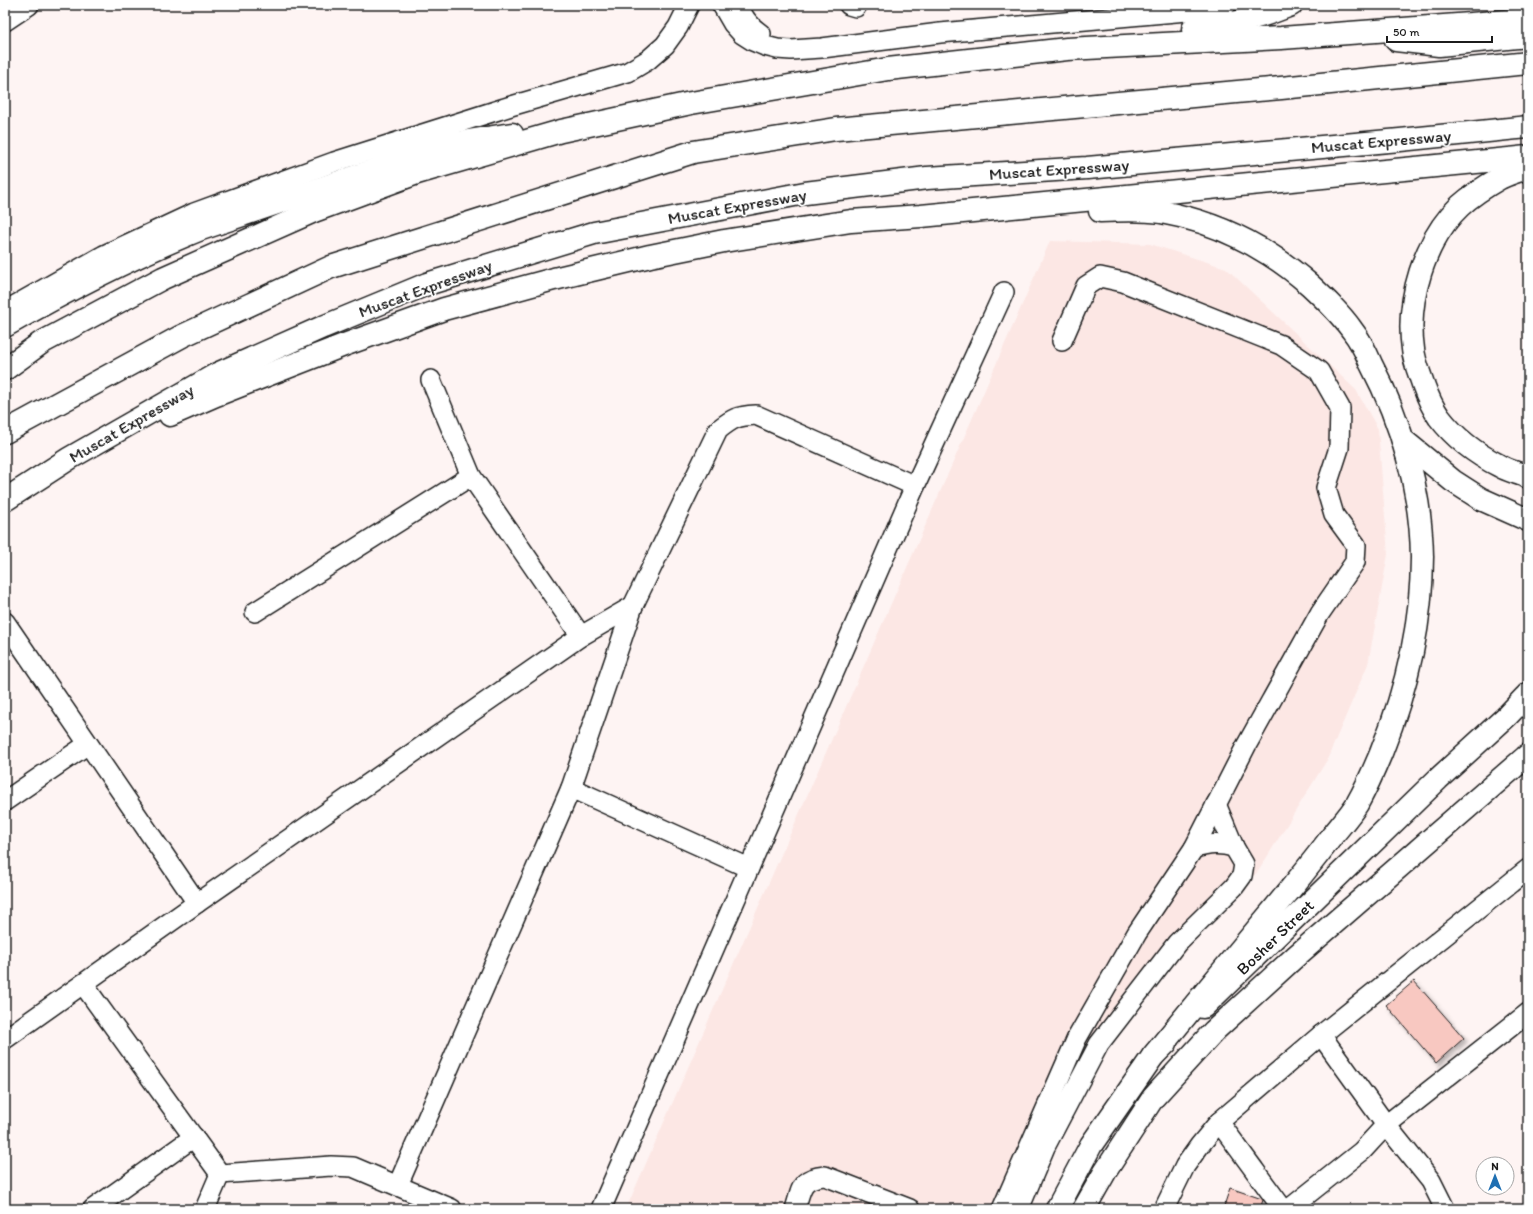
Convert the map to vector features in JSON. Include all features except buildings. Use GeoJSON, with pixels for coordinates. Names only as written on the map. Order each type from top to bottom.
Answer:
{"type":"FeatureCollection","features":[{"type":"Feature","properties":{"kind":"main road"},"geometry":{"type":"LineString","coordinates":[[1067,49],[1079,44],[1104,38],[1234,24],[1264,16],[1291,5]]}},
{"type":"Feature","properties":{"kind":"main road"},"geometry":{"type":"LineString","coordinates":[[5,369],[42,343],[163,278],[314,211],[417,173],[561,131],[691,103],[888,68],[1067,49],[1345,33],[1470,24],[1528,18]]}},
{"type":"Feature","properties":{"kind":"main road"},"geometry":{"type":"LineString","coordinates":[[1345,33],[1439,45],[1528,36]]}},
{"type":"Feature","properties":{"kind":"main road"},"geometry":{"type":"LineString","coordinates":[[5,432],[182,336],[332,267],[693,152],[836,129],[1274,89],[1528,63]]}},
{"type":"Feature","properties":{"kind":"main road","name":"Muscat Expressway"},"geometry":{"type":"LineString","coordinates":[[5,500],[70,458],[217,374],[323,327],[427,284],[594,233],[805,193],[927,178],[1088,168],[1528,127]]}},
{"type":"Feature","properties":{"kind":"main road"},"geometry":{"type":"LineString","coordinates":[[5,326],[54,297],[128,260],[236,216],[445,146],[514,134],[561,131]]}},
{"type":"Feature","properties":{"kind":"main road"},"geometry":{"type":"LineString","coordinates":[[70,458],[216,395],[337,348],[444,309],[561,277],[650,256],[724,241],[850,221],[921,216],[1528,157]]}},
{"type":"Feature","properties":{"kind":"main road"},"geometry":{"type":"LineString","coordinates":[[1528,168],[1500,178],[1474,195],[1460,206],[1443,226],[1428,253],[1419,276],[1413,300],[1412,349],[1426,392],[1438,415],[1464,444],[1500,467],[1528,477]]}},
{"type":"Feature","properties":{"kind":"main road"},"geometry":{"type":"LineString","coordinates":[[921,216],[1016,215],[1116,210],[1158,212],[1185,217],[1209,224],[1247,241],[1288,266],[1334,308],[1353,331],[1386,391],[1403,440],[1420,520],[1422,556],[1421,586],[1416,635],[1407,674],[1399,705],[1380,755],[1356,804],[1309,866],[1153,1056]]}},
{"type":"Feature","properties":{"kind":"main road"},"geometry":{"type":"LineString","coordinates":[[1403,440],[1453,481],[1481,499],[1528,520]]}},
{"type":"Feature","properties":{"kind":"main road","name":"Bosher Street"},"geometry":{"type":"LineString","coordinates":[[1057,1209],[1091,1145],[1153,1056],[1438,779],[1507,716],[1528,694]]}},
{"type":"Feature","properties":{"kind":"main road","name":"Bosher Street"},"geometry":{"type":"LineString","coordinates":[[1084,1209],[1105,1172],[1153,1098],[1214,1031],[1295,957],[1528,755]]}},
{"type":"Feature","properties":{"kind":"street"},"geometry":{"type":"LineString","coordinates":[[5,21],[29,5]]}},
{"type":"Feature","properties":{"kind":"street"},"geometry":{"type":"LineString","coordinates":[[5,311],[104,255],[194,213],[334,162],[511,106],[628,72],[648,60],[665,45],[678,27],[689,5]]}},
{"type":"Feature","properties":{"kind":"street"},"geometry":{"type":"LineString","coordinates":[[722,5],[733,24],[742,34],[753,41],[778,49],[822,48],[940,33],[1198,10],[1226,5]]}},
{"type":"Feature","properties":{"kind":"street"},"geometry":{"type":"LineString","coordinates":[[739,5],[743,16],[748,23],[763,35],[781,41],[809,42],[822,48]]}},
{"type":"Feature","properties":{"kind":"street"},"geometry":{"type":"LineString","coordinates":[[1002,1209],[1076,1038],[1137,933],[1194,848],[1246,746],[1320,613],[1355,562],[1356,545],[1334,515],[1326,488],[1339,448],[1340,408],[1319,371],[1281,345],[1123,282],[1100,277],[1086,286],[1062,341]]}},
{"type":"Feature","properties":{"kind":"street"},"geometry":{"type":"LineString","coordinates":[[601,1209],[915,486],[1004,292]]}},
{"type":"Feature","properties":{"kind":"street"},"geometry":{"type":"LineString","coordinates":[[431,380],[471,476],[581,636]]}},
{"type":"Feature","properties":{"kind":"street"},"geometry":{"type":"LineString","coordinates":[[398,1185],[571,788],[633,606],[718,430],[731,419],[742,416],[756,415],[915,486]]}},
{"type":"Feature","properties":{"kind":"street"},"geometry":{"type":"LineString","coordinates":[[255,612],[471,476]]}},
{"type":"Feature","properties":{"kind":"street"},"geometry":{"type":"LineString","coordinates":[[5,1039],[197,903],[581,636],[633,606]]}},
{"type":"Feature","properties":{"kind":"street"},"geometry":{"type":"LineString","coordinates":[[5,622],[197,903]]}},
{"type":"Feature","properties":{"kind":"street"},"geometry":{"type":"LineString","coordinates":[[5,801],[88,744]]}},
{"type":"Feature","properties":{"kind":"street"},"geometry":{"type":"LineString","coordinates":[[571,788],[749,868]]}},
{"type":"Feature","properties":{"kind":"street"},"geometry":{"type":"LineString","coordinates":[[1019,1209],[1045,1147],[1099,1044],[1178,943],[1234,887],[1242,876],[1244,864],[1234,847],[1216,804]]}},
{"type":"Feature","properties":{"kind":"street"},"geometry":{"type":"LineString","coordinates":[[1194,848],[1210,844],[1224,844],[1234,847]]}},
{"type":"Feature","properties":{"kind":"street"},"geometry":{"type":"LineString","coordinates":[[1164,1209],[1185,1166],[1219,1122],[1321,1035],[1528,869]]}},
{"type":"Feature","properties":{"kind":"street"},"geometry":{"type":"LineString","coordinates":[[83,984],[220,1174]]}},
{"type":"Feature","properties":{"kind":"street"},"geometry":{"type":"LineString","coordinates":[[1289,1209],[1362,1151],[1386,1125],[1528,1013]]}},
{"type":"Feature","properties":{"kind":"street"},"geometry":{"type":"LineString","coordinates":[[1321,1035],[1386,1125],[1431,1181],[1445,1209]]}},
{"type":"Feature","properties":{"kind":"street"},"geometry":{"type":"LineString","coordinates":[[1219,1122],[1283,1209]]}},
{"type":"Feature","properties":{"kind":"street"},"geometry":{"type":"LineString","coordinates":[[93,1209],[194,1137]]}},
{"type":"Feature","properties":{"kind":"street"},"geometry":{"type":"LineString","coordinates":[[220,1174],[331,1166],[353,1167],[452,1209]]}},
{"type":"Feature","properties":{"kind":"street"},"geometry":{"type":"LineString","coordinates":[[205,1209],[220,1174]]}},
{"type":"Feature","properties":{"kind":"street"},"geometry":{"type":"LineString","coordinates":[[795,1209],[804,1184],[813,1177],[825,1176],[910,1209]]}},
{"type":"Feature","properties":{"kind":"shaded area"},"geometry":{"type":"Polygon","coordinates":[[[1050,241],[1150,244],[1226,268],[1356,390],[1378,429],[1388,554],[1368,664],[1327,760],[1259,870],[1114,1030],[1023,1209],[626,1209],[1050,241]]]}}]}
